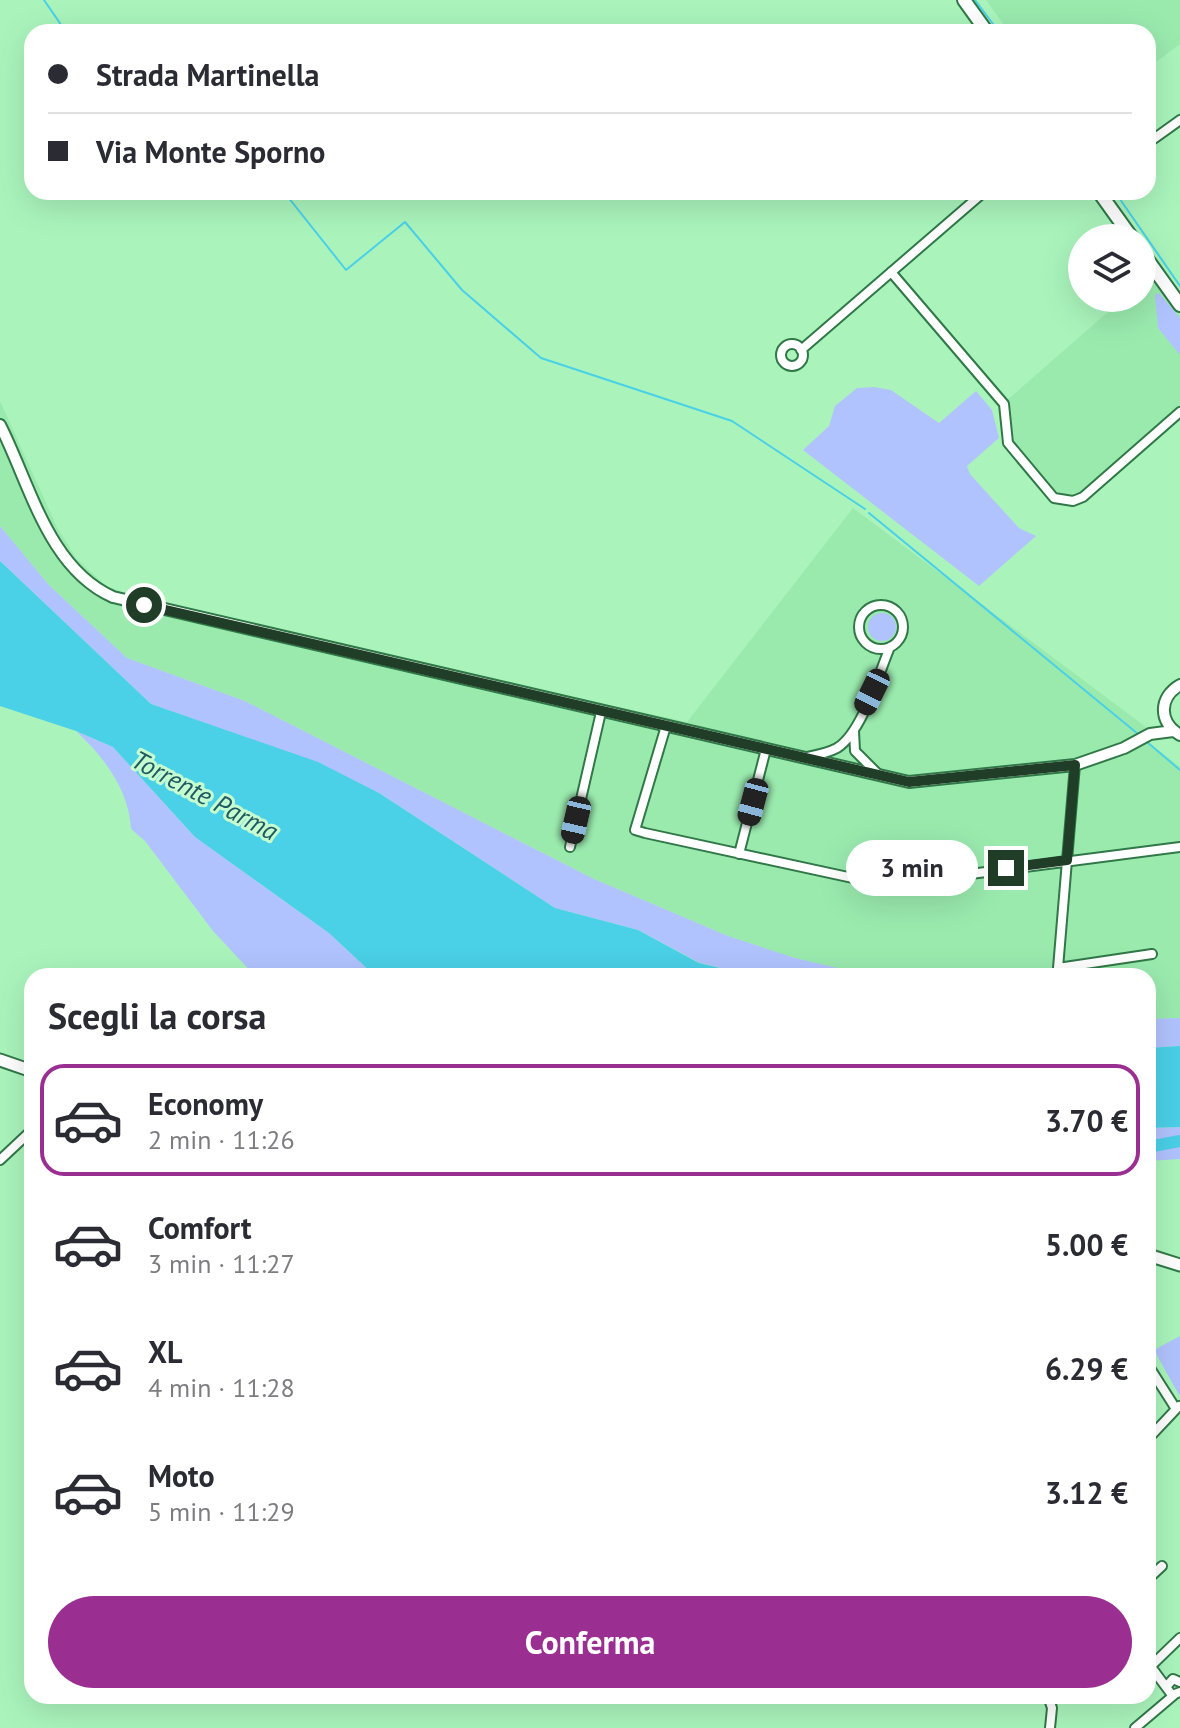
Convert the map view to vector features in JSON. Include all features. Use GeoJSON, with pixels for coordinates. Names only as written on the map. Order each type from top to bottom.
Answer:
{"type":"FeatureCollection","features":[{"type":"Feature","properties":{"kind":"main road"},"geometry":{"type":"LineString","coordinates":[[964,0],[981,24]]}},
{"type":"Feature","properties":{"kind":"main road"},"geometry":{"type":"LineString","coordinates":[[1105,200],[1122,224]]}},
{"type":"Feature","properties":{"kind":"main road"},"geometry":{"type":"LineString","coordinates":[[1156,272],[1180,305]]}},
{"type":"Feature","properties":{"kind":"main road"},"geometry":{"type":"LineString","coordinates":[[0,1060],[24,1068]]}},
{"type":"Feature","properties":{"kind":"main road"},"geometry":{"type":"LineString","coordinates":[[1156,1258],[1180,1265]]}},
{"type":"Feature","properties":{"kind":"street"},"geometry":{"type":"LineString","coordinates":[[1156,137],[1180,120]]}},
{"type":"Feature","properties":{"kind":"street"},"geometry":{"type":"LineString","coordinates":[[801,350],[975,200]]}},
{"type":"Feature","properties":{"kind":"street"},"geometry":{"type":"LineString","coordinates":[[891,272],[1004,404],[1008,443],[1054,498],[1062,501],[1083,497],[1180,412]]}},
{"type":"Feature","properties":{"kind":"street"},"geometry":{"type":"LineString","coordinates":[[0,425],[62,555],[81,578],[100,591],[149,606],[909,782],[1075,765],[1124,748],[1150,734],[1177,733]]}},
{"type":"Feature","properties":{"kind":"street"},"geometry":{"type":"LineString","coordinates":[[804,758],[840,747],[855,727],[883,663],[890,647],[900,637],[902,623],[896,612],[881,605],[868,610],[859,624],[862,638],[873,647],[883,663]]}},
{"type":"Feature","properties":{"kind":"street"},"geometry":{"type":"LineString","coordinates":[[873,647],[890,647]]}},
{"type":"Feature","properties":{"kind":"street"},"geometry":{"type":"LineString","coordinates":[[1150,734],[1163,713],[1167,696],[1180,685]]}},
{"type":"Feature","properties":{"kind":"street"},"geometry":{"type":"LineString","coordinates":[[570,847],[601,712]]}},
{"type":"Feature","properties":{"kind":"street"},"geometry":{"type":"LineString","coordinates":[[1163,713],[1177,733]]}},
{"type":"Feature","properties":{"kind":"street"},"geometry":{"type":"LineString","coordinates":[[666,726],[635,830],[885,885],[1180,847]]}},
{"type":"Feature","properties":{"kind":"street"},"geometry":{"type":"LineString","coordinates":[[841,768],[855,751],[855,727]]}},
{"type":"Feature","properties":{"kind":"street"},"geometry":{"type":"LineString","coordinates":[[840,747],[841,768]]}},
{"type":"Feature","properties":{"kind":"street"},"geometry":{"type":"LineString","coordinates":[[739,854],[766,749]]}},
{"type":"Feature","properties":{"kind":"street"},"geometry":{"type":"LineString","coordinates":[[855,751],[881,776]]}},
{"type":"Feature","properties":{"kind":"street"},"geometry":{"type":"LineString","coordinates":[[1075,765],[1058,968],[1152,954]]}},
{"type":"Feature","properties":{"kind":"street"},"geometry":{"type":"LineString","coordinates":[[0,1160],[24,1138]]}},
{"type":"Feature","properties":{"kind":"street"},"geometry":{"type":"LineString","coordinates":[[1156,1376],[1178,1407],[1156,1430]]}},
{"type":"Feature","properties":{"kind":"street"},"geometry":{"type":"LineString","coordinates":[[1156,1572],[1162,1566]]}},
{"type":"Feature","properties":{"kind":"street"},"geometry":{"type":"LineString","coordinates":[[1156,1659],[1180,1638]]}},
{"type":"Feature","properties":{"kind":"street"},"geometry":{"type":"LineString","coordinates":[[1135,1728],[1171,1688],[1156,1672]]}},
{"type":"Feature","properties":{"kind":"street"},"geometry":{"type":"LineString","coordinates":[[1050,1728],[1051,1704]]}},
{"type":"Feature","properties":{"kind":"shaded area"},"geometry":{"type":"Polygon","coordinates":[[[986,0],[1180,0],[1180,44],[1156,62],[1156,24],[1003,24],[986,0]]]}},
{"type":"Feature","properties":{"kind":"shaded area"},"geometry":{"type":"Polygon","coordinates":[[[1156,284],[1180,314],[1180,407],[1080,492],[1060,496],[1011,441],[1011,412],[1006,401],[1108,312],[1156,312],[1156,284]]]}},
{"type":"Feature","properties":{"kind":"shaded area"},"geometry":{"type":"Polygon","coordinates":[[[1159,293],[1180,318],[1180,355],[1158,328],[1156,294],[1159,293]]]}},
{"type":"Feature","properties":{"kind":"shaded area"},"geometry":{"type":"Polygon","coordinates":[[[857,388],[891,390],[939,423],[976,391],[992,410],[999,438],[967,466],[970,474],[1019,528],[1036,536],[979,586],[803,450],[829,426],[835,406],[857,388]]]}},
{"type":"Feature","properties":{"kind":"shaded area"},"geometry":{"type":"Polygon","coordinates":[[[0,401],[57,527],[76,558],[105,585],[139,600],[207,617],[687,722],[853,508],[1146,727],[1139,735],[1180,767],[1180,1018],[1156,1019],[1156,968],[838,968],[728,936],[594,879],[245,701],[127,658],[49,585],[0,526],[0,401]]]}},
{"type":"Feature","properties":{"kind":"shaded area"},"geometry":{"type":"Polygon","coordinates":[[[0,526],[49,585],[127,658],[245,701],[594,879],[728,936],[838,968],[721,968],[700,963],[638,930],[555,908],[379,793],[318,763],[151,704],[0,561],[0,526]]]}},
{"type":"Feature","properties":{"kind":"shaded area"},"geometry":{"type":"Polygon","coordinates":[[[882,613],[892,617],[896,627],[892,637],[882,641],[872,637],[868,627],[872,617],[882,613]]]}},
{"type":"Feature","properties":{"kind":"shaded area"},"geometry":{"type":"Polygon","coordinates":[[[76,731],[113,747],[195,837],[329,933],[366,968],[248,968],[213,931],[145,841],[131,829],[126,801],[113,775],[76,731]]]}},
{"type":"Feature","properties":{"kind":"shaded area"},"geometry":{"type":"Polygon","coordinates":[[[1180,1018],[1180,1046],[1156,1048],[1156,1019],[1180,1018]]]}},
{"type":"Feature","properties":{"kind":"shaded area"},"geometry":{"type":"Polygon","coordinates":[[[1180,1127],[1180,1159],[1156,1160],[1156,1128],[1180,1127]]]}},
{"type":"Feature","properties":{"kind":"shaded area"},"geometry":{"type":"Polygon","coordinates":[[[1180,1336],[1179,1395],[1156,1354],[1156,1349],[1180,1336]]]}},
{"type":"Feature","properties":{"kind":"water"},"geometry":{"type":"Polygon","coordinates":[[[0,561],[151,704],[318,762],[379,793],[555,908],[638,930],[699,963],[720,968],[366,968],[329,933],[195,837],[113,747],[76,731],[0,706],[0,561]]]}},
{"type":"Feature","properties":{"kind":"water"},"geometry":{"type":"Polygon","coordinates":[[[1180,1046],[1180,1127],[1156,1128],[1156,1048],[1180,1046]]]}},
{"type":"Feature","properties":{"kind":"waterway"},"geometry":{"type":"LineString","coordinates":[[44,0],[60,24]]}},
{"type":"Feature","properties":{"kind":"waterway"},"geometry":{"type":"LineString","coordinates":[[975,0],[993,24]]}},
{"type":"Feature","properties":{"kind":"waterway"},"geometry":{"type":"LineString","coordinates":[[290,200],[346,270],[405,222],[462,290],[541,358],[732,421],[865,509]]}},
{"type":"Feature","properties":{"kind":"waterway"},"geometry":{"type":"LineString","coordinates":[[1121,200],[1180,286]]}},
{"type":"Feature","properties":{"kind":"waterway"},"geometry":{"type":"LineString","coordinates":[[869,513],[1138,734]]}},
{"type":"Feature","properties":{"kind":"waterway"},"geometry":{"type":"LineString","coordinates":[[1147,742],[1180,770]]}},
{"type":"Feature","properties":{"kind":"waterway","name":"Torrente Parma"},"geometry":{"type":"LineString","coordinates":[[1156,1146],[1180,1141]]}},
{"type":"Feature","properties":{"kind":"route"},"geometry":{"type":"LineString","coordinates":[[144,605],[909,782],[1075,765],[1067,860],[1006,868]]}}]}
